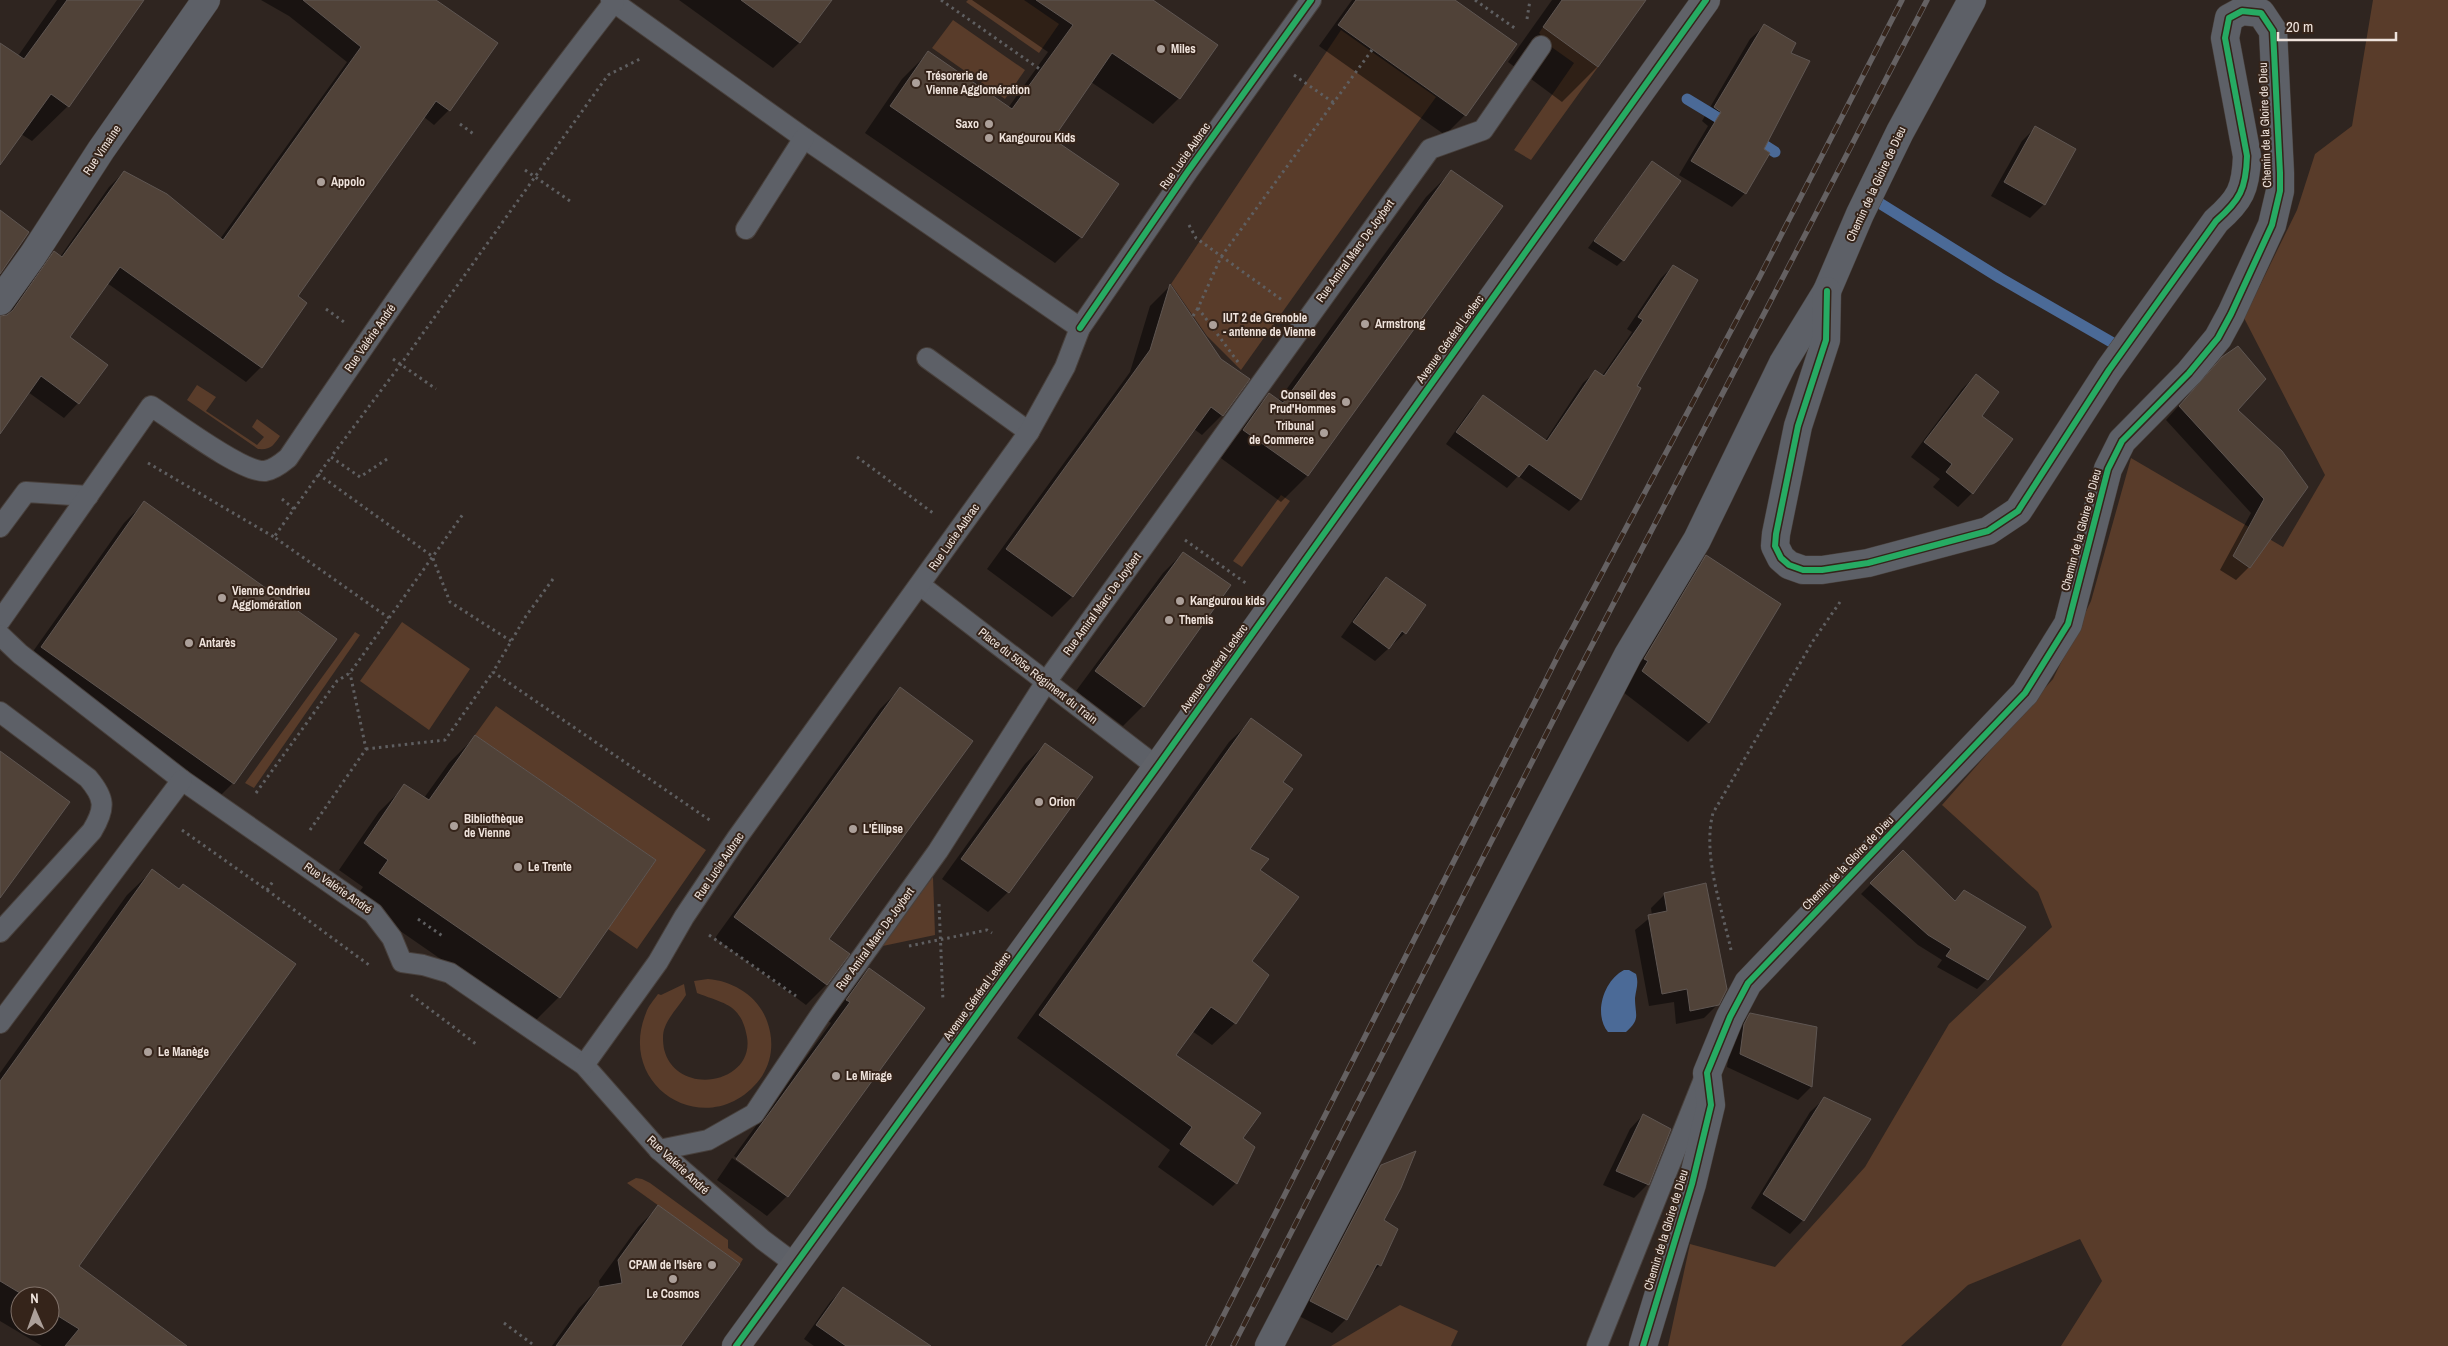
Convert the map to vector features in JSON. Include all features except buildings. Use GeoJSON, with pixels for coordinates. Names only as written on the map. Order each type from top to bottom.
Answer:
{"type":"FeatureCollection","features":[{"type":"Feature","properties":{"kind":"main road","name":"Avenue Général Leclerc"},"geometry":{"type":"LineString","coordinates":[[736,1346],[1157,767],[1706,0]]}},
{"type":"Feature","properties":{"kind":"street","name":"Rue Vimaine"},"geometry":{"type":"LineString","coordinates":[[0,301],[33,255],[101,150],[206,0]]}},
{"type":"Feature","properties":{"kind":"street","name":"Chemin de la Gloire de Dieu"},"geometry":{"type":"LineString","coordinates":[[1269,1346],[1628,655],[1697,540],[1783,363],[1827,291],[1860,214],[1900,132],[1972,0]]}},
{"type":"Feature","properties":{"kind":"street","name":"Chemin de la Gloire de Dieu"},"geometry":{"type":"LineString","coordinates":[[1643,1346],[1692,1184],[1712,1105],[1707,1073],[1730,1017],[1748,983],[2025,693],[2068,624],[2108,470],[2119,448],[2131,431],[2189,374],[2218,338],[2231,314],[2272,225],[2280,190],[2273,31],[2262,13],[2242,11],[2229,18],[2224,38],[2247,156],[2246,175],[2242,191],[2234,206],[2216,221],[2109,370],[2018,511],[1988,531],[1868,563],[1822,570],[1803,570],[1789,565],[1781,558],[1776,546],[1776,534],[1798,426],[1826,340],[1827,291]]}},
{"type":"Feature","properties":{"kind":"lane","name":"Rue Lucie Aubrac"},"geometry":{"type":"LineString","coordinates":[[584,1065],[658,962],[684,918],[737,838],[1029,432],[1065,367],[1080,328],[1173,193],[1311,0]]}},
{"type":"Feature","properties":{"kind":"lane"},"geometry":{"type":"LineString","coordinates":[[612,1],[804,138],[1080,328]]}},
{"type":"Feature","properties":{"kind":"lane","name":"Rue Valérie André"},"geometry":{"type":"LineString","coordinates":[[264,471],[277,466],[288,458],[500,153],[612,1]]}},
{"type":"Feature","properties":{"kind":"lane","name":"Rue Amiral Marc De Joybert"},"geometry":{"type":"LineString","coordinates":[[659,1150],[708,1140],[754,1114],[821,1014],[938,851],[1046,682],[1307,317],[1430,149],[1483,130],[1541,46]]}},
{"type":"Feature","properties":{"kind":"lane"},"geometry":{"type":"LineString","coordinates":[[746,229],[804,138]]}},
{"type":"Feature","properties":{"kind":"lane"},"geometry":{"type":"LineString","coordinates":[[927,358],[1029,432]]}},
{"type":"Feature","properties":{"kind":"lane"},"geometry":{"type":"LineString","coordinates":[[0,621],[151,406],[245,467],[264,471]]}},
{"type":"Feature","properties":{"kind":"lane"},"geometry":{"type":"LineString","coordinates":[[0,527],[26,492],[88,496]]}},
{"type":"Feature","properties":{"kind":"lane","name":"Place du 505e Régiment du Train"},"geometry":{"type":"LineString","coordinates":[[920,585],[1157,767]]}},
{"type":"Feature","properties":{"kind":"lane","name":"Rue Valérie André"},"geometry":{"type":"LineString","coordinates":[[0,635],[20,654],[182,780],[373,912],[392,938],[402,962],[423,965],[450,973],[584,1065],[659,1150],[763,1240],[795,1264]]}},
{"type":"Feature","properties":{"kind":"lane"},"geometry":{"type":"LineString","coordinates":[[0,712],[88,778],[98,790],[102,802],[101,816],[92,830],[0,932]]}},
{"type":"Feature","properties":{"kind":"lane"},"geometry":{"type":"LineString","coordinates":[[0,1023],[182,780]]}},
{"type":"Feature","properties":{"kind":"lane"},"geometry":{"type":"LineString","coordinates":[[1597,1346],[1707,1073]]}},
{"type":"Feature","properties":{"kind":"path"},"geometry":{"type":"LineString","coordinates":[[941,0],[1041,70]]}},
{"type":"Feature","properties":{"kind":"path"},"geometry":{"type":"LineString","coordinates":[[1475,0],[1518,30]]}},
{"type":"Feature","properties":{"kind":"path"},"geometry":{"type":"LineString","coordinates":[[274,537],[318,474],[401,364],[608,75],[648,55],[662,37]]}},
{"type":"Feature","properties":{"kind":"path"},"geometry":{"type":"LineString","coordinates":[[1193,316],[1222,257],[1372,50]]}},
{"type":"Feature","properties":{"kind":"path"},"geometry":{"type":"LineString","coordinates":[[1269,57],[1334,104]]}},
{"type":"Feature","properties":{"kind":"path"},"geometry":{"type":"LineString","coordinates":[[521,168],[570,201]]}},
{"type":"Feature","properties":{"kind":"path"},"geometry":{"type":"LineString","coordinates":[[1173,193],[1196,238],[1307,317]]}},
{"type":"Feature","properties":{"kind":"path"},"geometry":{"type":"LineString","coordinates":[[1198,308],[1243,368],[1260,383]]}},
{"type":"Feature","properties":{"kind":"path"},"geometry":{"type":"LineString","coordinates":[[122,447],[274,537],[390,618]]}},
{"type":"Feature","properties":{"kind":"path"},"geometry":{"type":"LineString","coordinates":[[331,457],[360,477],[387,459]]}},
{"type":"Feature","properties":{"kind":"path"},"geometry":{"type":"LineString","coordinates":[[857,457],[958,532]]}},
{"type":"Feature","properties":{"kind":"path"},"geometry":{"type":"LineString","coordinates":[[264,471],[279,496],[294,508]]}},
{"type":"Feature","properties":{"kind":"path"},"geometry":{"type":"LineString","coordinates":[[318,474],[432,556],[450,602],[511,641]]}},
{"type":"Feature","properties":{"kind":"path"},"geometry":{"type":"LineString","coordinates":[[239,819],[337,681],[350,673],[463,514]]}},
{"type":"Feature","properties":{"kind":"path"},"geometry":{"type":"LineString","coordinates":[[1160,523],[1274,603]]}},
{"type":"Feature","properties":{"kind":"path"},"geometry":{"type":"LineString","coordinates":[[366,749],[445,740],[493,672],[511,641],[553,579]]}},
{"type":"Feature","properties":{"kind":"path"},"geometry":{"type":"LineString","coordinates":[[1748,983],[1735,968],[1709,851],[1708,830],[1717,804],[1813,641],[1844,597]]}},
{"type":"Feature","properties":{"kind":"path"},"geometry":{"type":"LineString","coordinates":[[493,672],[737,838]]}},
{"type":"Feature","properties":{"kind":"path"},"geometry":{"type":"LineString","coordinates":[[313,826],[366,749],[350,673]]}},
{"type":"Feature","properties":{"kind":"path"},"geometry":{"type":"LineString","coordinates":[[158,812],[267,890],[279,874]]}},
{"type":"Feature","properties":{"kind":"path"},"geometry":{"type":"LineString","coordinates":[[938,851],[946,1058]]}},
{"type":"Feature","properties":{"kind":"path"},"geometry":{"type":"LineString","coordinates":[[684,918],[821,1014]]}},
{"type":"Feature","properties":{"kind":"path"},"geometry":{"type":"LineString","coordinates":[[865,954],[987,930],[1023,952]]}},
{"type":"Feature","properties":{"kind":"path"},"geometry":{"type":"LineString","coordinates":[[504,1323],[535,1346]]}},
{"type":"Feature","properties":{"kind":"shaded area"},"geometry":{"type":"Polygon","coordinates":[[[968,0],[1024,0],[1059,24],[1039,53],[966,2],[968,0]]]}},
{"type":"Feature","properties":{"kind":"shaded area"},"geometry":{"type":"Polygon","coordinates":[[[2373,0],[2448,0],[2448,1346],[2061,1346],[2102,1281],[2080,1239],[1968,1285],[1901,1346],[1668,1346],[1690,1244],[1775,1267],[1865,1167],[1949,1024],[2052,927],[2038,892],[1942,805],[2053,679],[2091,601],[2131,458],[2283,547],[2325,475],[2244,318],[2297,210],[2315,154],[2352,126],[2373,0]]]}},
{"type":"Feature","properties":{"kind":"shaded area"},"geometry":{"type":"Polygon","coordinates":[[[953,20],[1025,70],[1005,99],[932,48],[953,20]]]}},
{"type":"Feature","properties":{"kind":"shaded area"},"geometry":{"type":"Polygon","coordinates":[[[1543,27],[1598,67],[1531,160],[1514,150],[1574,63],[1550,46],[1539,33],[1543,27]]]}},
{"type":"Feature","properties":{"kind":"shaded area"},"geometry":{"type":"Polygon","coordinates":[[[1341,30],[1436,97],[1241,370],[1207,336],[1171,284],[1341,30]]]}},
{"type":"Feature","properties":{"kind":"shaded area"},"geometry":{"type":"Polygon","coordinates":[[[197,385],[216,397],[206,411],[257,445],[264,437],[252,427],[257,419],[280,436],[271,447],[258,449],[187,400],[197,385]]]}},
{"type":"Feature","properties":{"kind":"shaded area"},"geometry":{"type":"Polygon","coordinates":[[[1281,495],[1290,501],[1242,567],[1233,561],[1281,495]]]}},
{"type":"Feature","properties":{"kind":"shaded area"},"geometry":{"type":"Polygon","coordinates":[[[402,622],[470,669],[429,730],[360,681],[402,622]]]}},
{"type":"Feature","properties":{"kind":"shaded area"},"geometry":{"type":"Polygon","coordinates":[[[355,632],[360,635],[254,788],[245,783],[355,632]]]}},
{"type":"Feature","properties":{"kind":"shaded area"},"geometry":{"type":"Polygon","coordinates":[[[496,706],[706,850],[637,949],[608,929],[656,860],[475,735],[496,706]]]}},
{"type":"Feature","properties":{"kind":"shaded area"},"geometry":{"type":"Polygon","coordinates":[[[933,877],[935,935],[878,947],[933,877]]]}},
{"type":"Feature","properties":{"kind":"shaded area"},"geometry":{"type":"Polygon","coordinates":[[[708,979],[726,983],[744,991],[758,1004],[769,1028],[771,1050],[768,1065],[760,1079],[739,1098],[717,1107],[694,1107],[673,1099],[655,1084],[644,1065],[640,1040],[647,1010],[658,994],[661,995],[684,984],[686,995],[669,1019],[663,1032],[664,1049],[671,1064],[683,1074],[698,1079],[713,1079],[727,1074],[739,1066],[746,1053],[747,1037],[744,1026],[736,1011],[724,1003],[697,993],[694,981],[708,979]]]}},
{"type":"Feature","properties":{"kind":"shaded area"},"geometry":{"type":"Polygon","coordinates":[[[636,1178],[650,1183],[728,1240],[728,1248],[743,1259],[740,1264],[627,1183],[636,1178]]]}},
{"type":"Feature","properties":{"kind":"shaded area"},"geometry":{"type":"Polygon","coordinates":[[[1400,1305],[1458,1331],[1451,1346],[1331,1346],[1400,1305]]]}},
{"type":"Feature","properties":{"kind":"water"},"geometry":{"type":"Polygon","coordinates":[[[1624,970],[1629,970],[1636,974],[1637,978],[1634,1024],[1626,1032],[1608,1032],[1601,1016],[1603,998],[1611,981],[1624,970]]]}},
{"type":"Feature","properties":{"kind":"waterway"},"geometry":{"type":"LineString","coordinates":[[1687,99],[1730,125]]}},
{"type":"Feature","properties":{"kind":"waterway"},"geometry":{"type":"LineString","coordinates":[[1753,138],[1775,152]]}},
{"type":"Feature","properties":{"kind":"waterway"},"geometry":{"type":"LineString","coordinates":[[1881,204],[2000,278],[2113,343]]}},
{"type":"Feature","properties":{"kind":"railway"},"geometry":{"type":"LineString","coordinates":[[1208,1346],[1560,652],[1759,278],[1902,0]]}},
{"type":"Feature","properties":{"kind":"railway"},"geometry":{"type":"LineString","coordinates":[[1233,1346],[1578,672],[1927,0]]}},
{"type":"Feature","properties":{"kind":"cycle path"},"geometry":{"type":"LineString","coordinates":[[1080,328],[1188,171],[1311,0]]}},
{"type":"Feature","properties":{"kind":"cycle path"},"geometry":{"type":"LineString","coordinates":[[736,1346],[1157,767],[1706,0]]}},
{"type":"Feature","properties":{"kind":"cycle path"},"geometry":{"type":"LineString","coordinates":[[1643,1346],[1692,1184],[1711,1105],[1707,1073],[1730,1017],[1748,983],[2025,693],[2068,624],[2108,469],[2122,441],[2189,373],[2218,338],[2231,314],[2272,225],[2280,191],[2273,31],[2261,13],[2242,11],[2229,18],[2225,38],[2247,156],[2245,177],[2240,193],[2231,207],[2216,221],[2109,370],[2018,511],[1988,531],[1868,563],[1822,570],[1803,570],[1789,565],[1781,558],[1775,546],[1776,534],[1798,426],[1826,340],[1827,291]]}},
{"type":"Feature","properties":{"kind":"place","name":"Miles"},"geometry":{"type":"Point","coordinates":[1161,49]}},
{"type":"Feature","properties":{"kind":"place","name":"Trésorerie de Vienne Agglomération"},"geometry":{"type":"Point","coordinates":[916,83]}},
{"type":"Feature","properties":{"kind":"place","name":"Saxo"},"geometry":{"type":"Point","coordinates":[989,124]}},
{"type":"Feature","properties":{"kind":"place","name":"Kangourou Kids"},"geometry":{"type":"Point","coordinates":[989,138]}},
{"type":"Feature","properties":{"kind":"place","name":"Appolo"},"geometry":{"type":"Point","coordinates":[321,182]}},
{"type":"Feature","properties":{"kind":"place","name":"Armstrong"},"geometry":{"type":"Point","coordinates":[1365,324]}},
{"type":"Feature","properties":{"kind":"place","name":"IUT 2 de Grenoble - antenne de Vienne"},"geometry":{"type":"Point","coordinates":[1213,325]}},
{"type":"Feature","properties":{"kind":"place","name":"Conseil des Prud'Hommes"},"geometry":{"type":"Point","coordinates":[1346,402]}},
{"type":"Feature","properties":{"kind":"place","name":"Tribunal de Commerce"},"geometry":{"type":"Point","coordinates":[1324,433]}},
{"type":"Feature","properties":{"kind":"place","name":"Vienne Condrieu Agglomération"},"geometry":{"type":"Point","coordinates":[222,598]}},
{"type":"Feature","properties":{"kind":"place","name":"Kangourou kids"},"geometry":{"type":"Point","coordinates":[1180,601]}},
{"type":"Feature","properties":{"kind":"place","name":"Themis"},"geometry":{"type":"Point","coordinates":[1169,620]}},
{"type":"Feature","properties":{"kind":"place","name":"Antarès"},"geometry":{"type":"Point","coordinates":[189,643]}},
{"type":"Feature","properties":{"kind":"place","name":"Orion"},"geometry":{"type":"Point","coordinates":[1039,802]}},
{"type":"Feature","properties":{"kind":"place","name":"Bibliothèque de Vienne"},"geometry":{"type":"Point","coordinates":[454,826]}},
{"type":"Feature","properties":{"kind":"place","name":"L'Éllipse"},"geometry":{"type":"Point","coordinates":[853,829]}},
{"type":"Feature","properties":{"kind":"place","name":"Le Trente"},"geometry":{"type":"Point","coordinates":[518,867]}},
{"type":"Feature","properties":{"kind":"place","name":"Le Manège"},"geometry":{"type":"Point","coordinates":[148,1052]}},
{"type":"Feature","properties":{"kind":"place","name":"Le Mirage"},"geometry":{"type":"Point","coordinates":[836,1076]}},
{"type":"Feature","properties":{"kind":"place","name":"CPAM de l'Isère"},"geometry":{"type":"Point","coordinates":[712,1265]}},
{"type":"Feature","properties":{"kind":"place","name":"Le Cosmos"},"geometry":{"type":"Point","coordinates":[673,1279]}}]}
